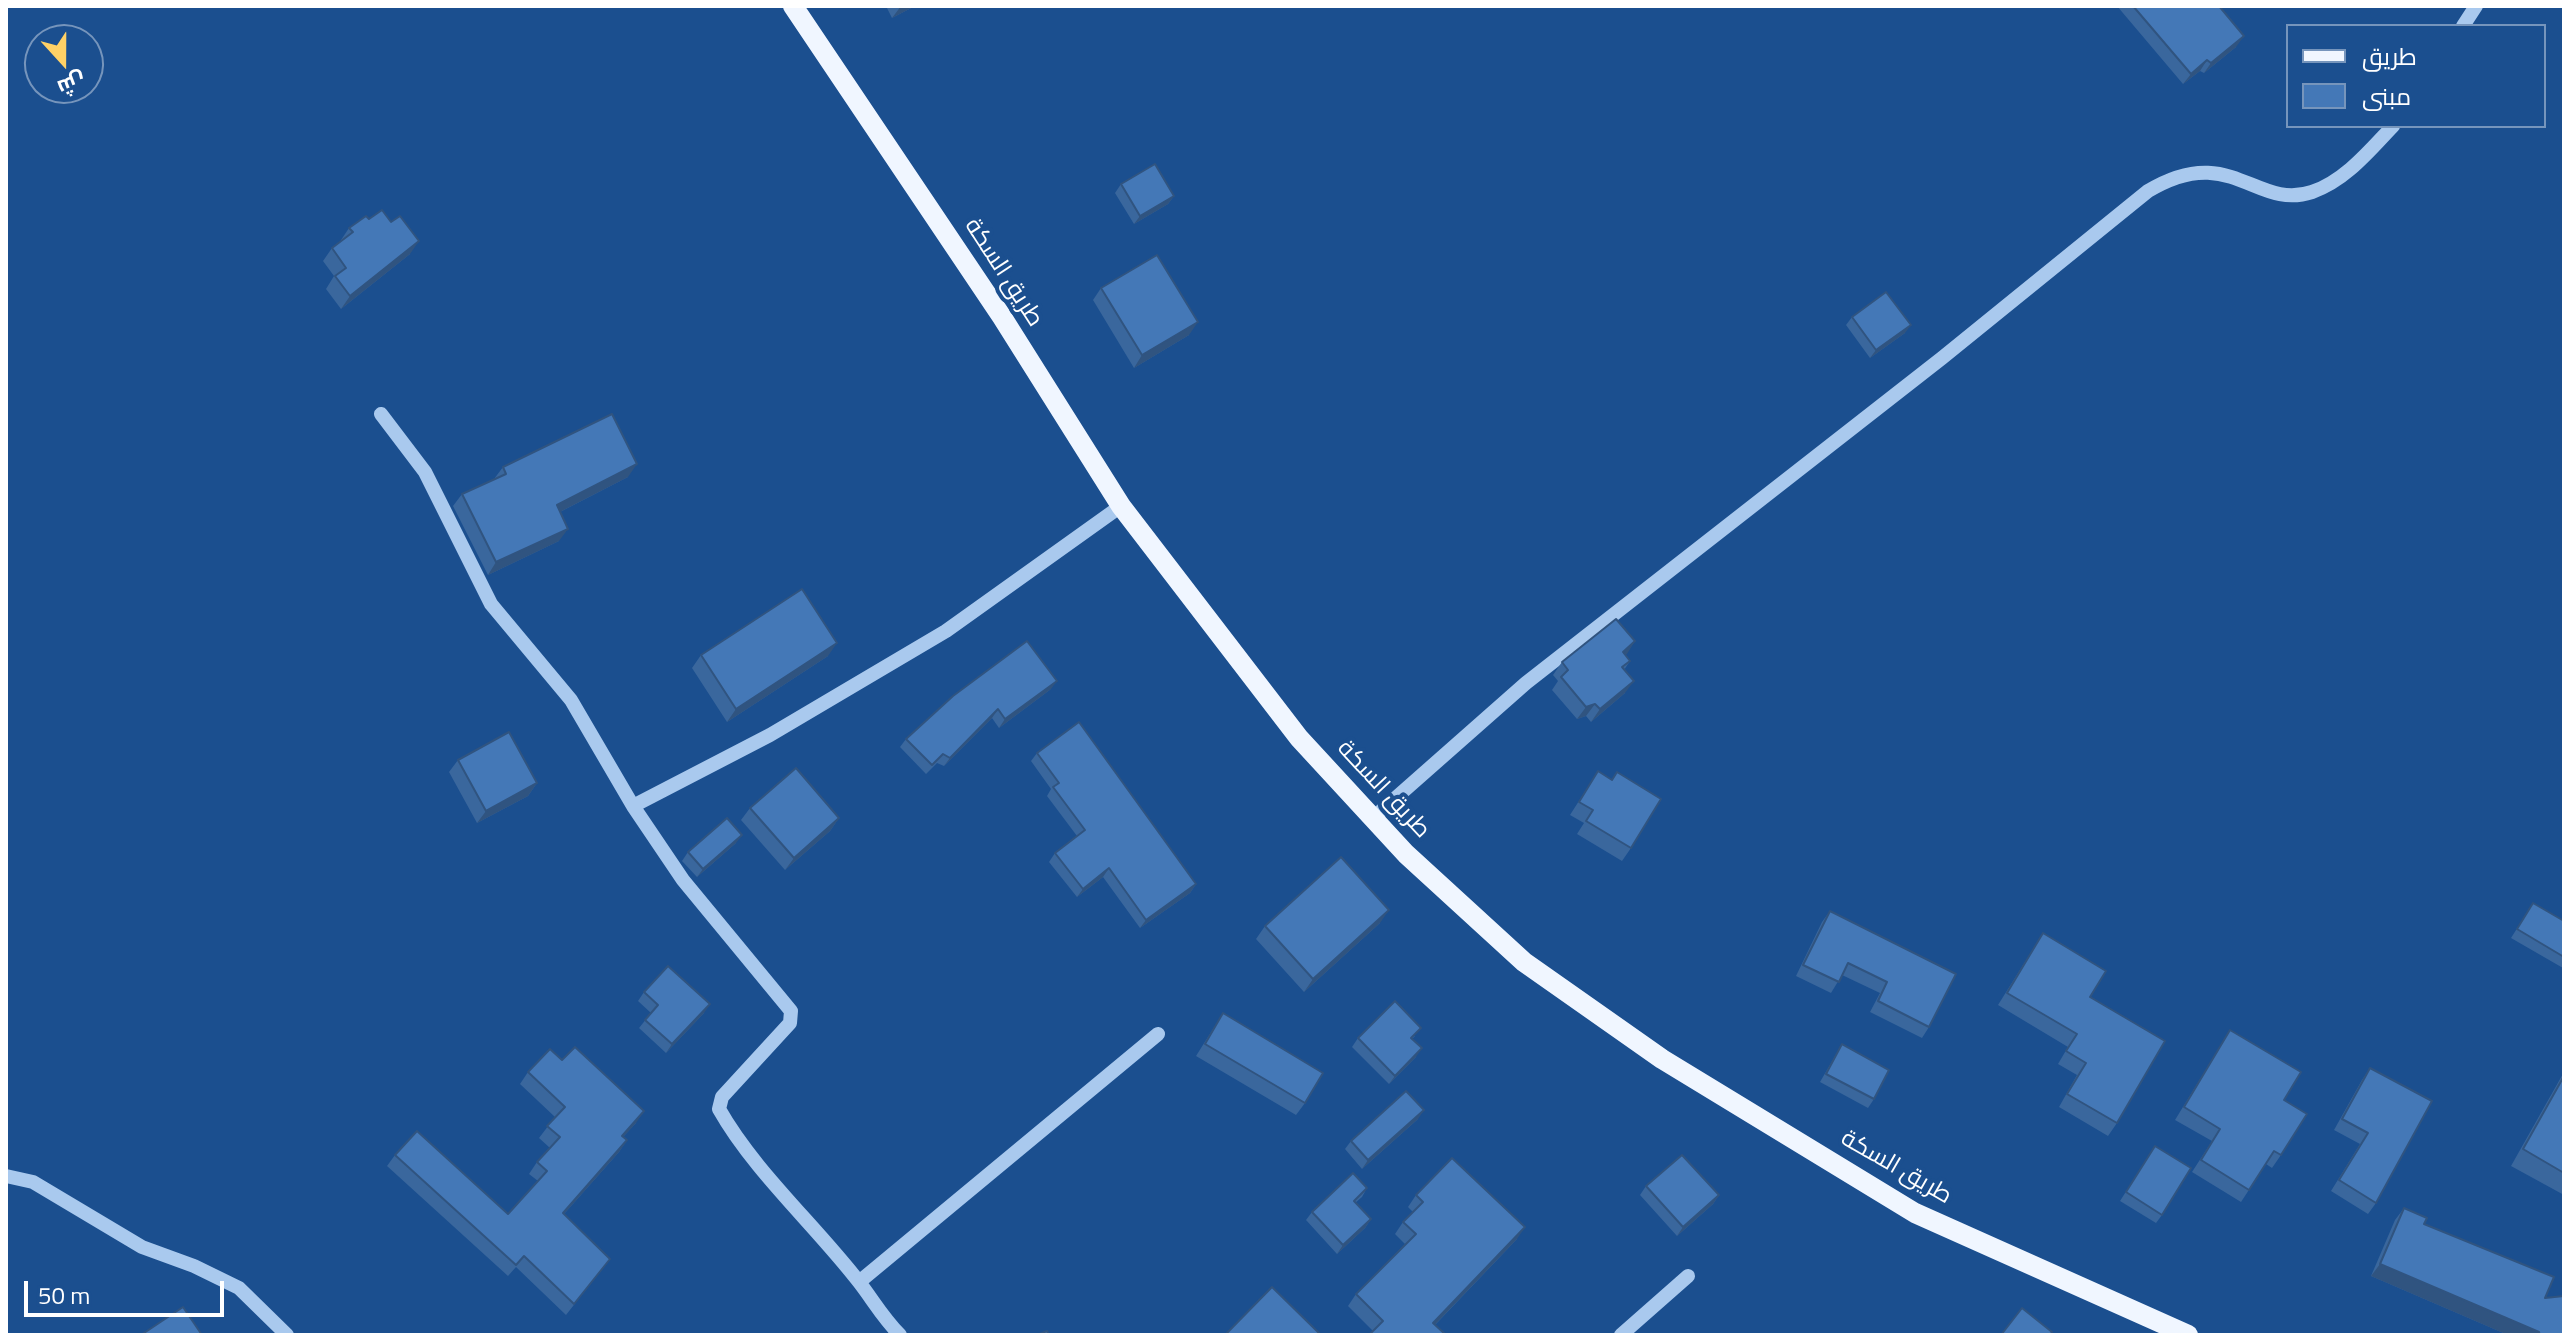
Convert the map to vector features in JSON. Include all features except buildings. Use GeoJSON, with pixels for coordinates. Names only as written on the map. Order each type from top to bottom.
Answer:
{"type":"FeatureCollection","features":[{"type":"Feature","properties":{"kind":"main road","name":"طريق السكة"},"geometry":{"type":"LineString","coordinates":[[793,6],[1002,317],[1121,506],[1299,738],[1406,854],[1524,962],[1662,1059],[1915,1213],[2188,1335]]}},
{"type":"Feature","properties":{"kind":"street"},"geometry":{"type":"LineString","coordinates":[[2464,24],[2476,6]]}},
{"type":"Feature","properties":{"kind":"street"},"geometry":{"type":"LineString","coordinates":[[1373,818],[1526,683],[1942,358],[2148,191],[2175,176],[2207,171],[2241,178],[2278,193],[2309,193],[2352,167],[2391,128]]}},
{"type":"Feature","properties":{"kind":"street"},"geometry":{"type":"LineString","coordinates":[[381,414],[425,472],[491,604],[571,700],[633,806],[683,880],[791,1011],[790,1023],[722,1097],[719,1109],[829,1251],[859,1282],[880,1315],[900,1335]]}},
{"type":"Feature","properties":{"kind":"street"},"geometry":{"type":"LineString","coordinates":[[633,806],[770,735],[946,631],[1121,506]]}},
{"type":"Feature","properties":{"kind":"street"},"geometry":{"type":"LineString","coordinates":[[859,1282],[1158,1034]]}},
{"type":"Feature","properties":{"kind":"street"},"geometry":{"type":"LineString","coordinates":[[6,1176],[33,1182],[142,1247],[194,1266],[239,1288],[287,1335]]}},
{"type":"Feature","properties":{"kind":"street"},"geometry":{"type":"LineString","coordinates":[[1621,1335],[1688,1276]]}}]}
